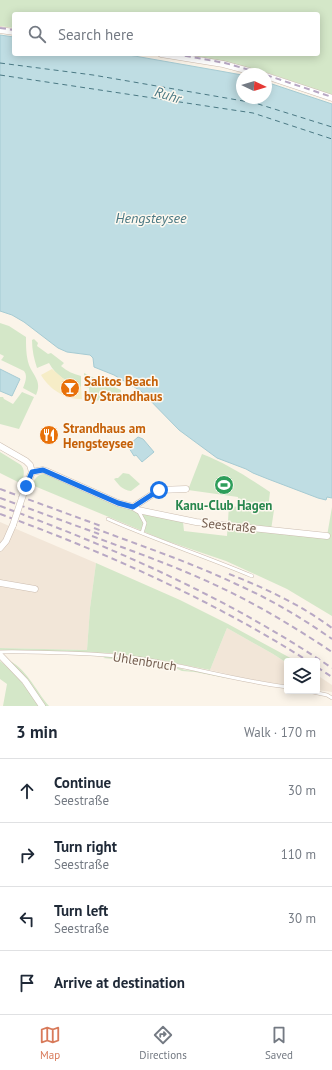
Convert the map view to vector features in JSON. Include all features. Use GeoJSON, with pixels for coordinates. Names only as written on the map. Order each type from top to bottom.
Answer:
{"type":"FeatureCollection","features":[{"type":"Feature","properties":{"kind":"street"},"geometry":{"type":"LineString","coordinates":[[0,30],[12,32]]}},
{"type":"Feature","properties":{"kind":"street"},"geometry":{"type":"LineString","coordinates":[[173,56],[223,64],[238,68]]}},
{"type":"Feature","properties":{"kind":"street"},"geometry":{"type":"LineString","coordinates":[[272,78],[332,98]]}},
{"type":"Feature","properties":{"kind":"street"},"geometry":{"type":"LineString","coordinates":[[0,446],[26,461],[30,465],[32,472],[6,540],[0,548]]}},
{"type":"Feature","properties":{"kind":"street","name":"Seestraße"},"geometry":{"type":"LineString","coordinates":[[32,472],[43,470],[46,471],[135,509],[196,522],[327,536]]}},
{"type":"Feature","properties":{"kind":"street"},"geometry":{"type":"LineString","coordinates":[[135,509],[159,490],[186,489]]}},
{"type":"Feature","properties":{"kind":"street"},"geometry":{"type":"LineString","coordinates":[[0,583],[35,589]]}},
{"type":"Feature","properties":{"kind":"street"},"geometry":{"type":"LineString","coordinates":[[0,654],[25,681],[42,706]]}},
{"type":"Feature","properties":{"kind":"lane"},"geometry":{"type":"LineString","coordinates":[[135,509],[146,524],[142,533]]}},
{"type":"Feature","properties":{"kind":"lane"},"geometry":{"type":"LineString","coordinates":[[108,519],[252,576]]}},
{"type":"Feature","properties":{"kind":"lane","name":"Uhlenbruch"},"geometry":{"type":"LineString","coordinates":[[0,654],[17,652],[108,655],[141,659],[284,687]]}},
{"type":"Feature","properties":{"kind":"lane"},"geometry":{"type":"LineString","coordinates":[[320,694],[332,697]]}},
{"type":"Feature","properties":{"kind":"shaded area"},"geometry":{"type":"Polygon","coordinates":[[[0,522],[96,563],[90,608],[87,650],[0,648],[0,522]]]}},
{"type":"Feature","properties":{"kind":"shaded area"},"geometry":{"type":"Polygon","coordinates":[[[227,628],[284,661],[284,685],[248,679],[210,670],[227,628]]]}},
{"type":"Feature","properties":{"kind":"shaded area"},"geometry":{"type":"Polygon","coordinates":[[[320,677],[332,685],[332,692],[320,690],[320,677]]]}},
{"type":"Feature","properties":{"kind":"green space"},"geometry":{"type":"Polygon","coordinates":[[[0,0],[332,0],[332,95],[272,74],[272,68],[251,68],[187,56],[320,56],[320,12],[12,12],[12,28],[0,26],[0,0]]]}},
{"type":"Feature","properties":{"kind":"green space"},"geometry":{"type":"Polygon","coordinates":[[[0,323],[9,326],[26,337],[28,362],[38,383],[36,395],[23,388],[26,377],[24,371],[1,360],[4,356],[0,354],[0,323]]]}},
{"type":"Feature","properties":{"kind":"green space"},"geometry":{"type":"Polygon","coordinates":[[[34,339],[38,343],[37,346],[48,354],[51,353],[64,363],[61,366],[63,368],[81,376],[81,387],[62,378],[55,372],[49,363],[37,368],[32,347],[32,340],[34,339]]]}},
{"type":"Feature","properties":{"kind":"green space"},"geometry":{"type":"Polygon","coordinates":[[[84,373],[121,390],[121,392],[106,399],[90,401],[89,388],[84,387],[84,373]]]}},
{"type":"Feature","properties":{"kind":"green space"},"geometry":{"type":"Polygon","coordinates":[[[22,392],[34,397],[19,429],[0,424],[0,397],[3,397],[13,404],[22,392]]]}},
{"type":"Feature","properties":{"kind":"green space"},"geometry":{"type":"Polygon","coordinates":[[[0,452],[23,467],[24,472],[22,484],[0,473],[0,452]]]}},
{"type":"Feature","properties":{"kind":"green space"},"geometry":{"type":"Polygon","coordinates":[[[202,454],[229,466],[270,492],[268,509],[274,510],[271,530],[327,536],[332,507],[332,616],[287,589],[226,561],[164,540],[32,485],[38,476],[42,474],[49,474],[117,505],[144,514],[183,522],[184,531],[227,536],[229,505],[237,507],[238,497],[188,490],[202,454]]]}},
{"type":"Feature","properties":{"kind":"green space"},"geometry":{"type":"Polygon","coordinates":[[[123,473],[129,474],[140,484],[131,491],[123,488],[114,479],[118,478],[123,473]]]}},
{"type":"Feature","properties":{"kind":"green space"},"geometry":{"type":"Polygon","coordinates":[[[96,563],[180,600],[290,658],[284,658],[284,661],[227,628],[210,670],[153,659],[110,653],[0,651],[0,648],[87,650],[90,608],[96,563]]]}},
{"type":"Feature","properties":{"kind":"green space"},"geometry":{"type":"Polygon","coordinates":[[[107,656],[174,666],[185,670],[197,671],[231,679],[182,671],[173,667],[147,662],[103,658],[107,656]]]}},
{"type":"Feature","properties":{"kind":"green space"},"geometry":{"type":"Polygon","coordinates":[[[6,659],[19,667],[25,673],[49,706],[44,706],[6,659]]]}},
{"type":"Feature","properties":{"kind":"green space"},"geometry":{"type":"Polygon","coordinates":[[[0,661],[17,676],[40,706],[3,706],[7,684],[0,679],[0,661]]]}},
{"type":"Feature","properties":{"kind":"sand"},"geometry":{"type":"Polygon","coordinates":[[[52,369],[65,380],[81,387],[82,399],[74,399],[65,396],[49,386],[41,375],[52,369]]]}},
{"type":"Feature","properties":{"kind":"water","name":"Hengsteysee"},"geometry":{"type":"Polygon","coordinates":[[[0,35],[12,37],[12,56],[134,56],[236,74],[236,104],[272,104],[272,84],[332,104],[332,498],[327,497],[326,500],[318,498],[217,458],[179,430],[141,391],[114,375],[94,367],[93,358],[90,355],[67,352],[58,348],[24,322],[12,315],[0,311],[0,35]]]}},
{"type":"Feature","properties":{"kind":"water"},"geometry":{"type":"Polygon","coordinates":[[[0,369],[20,379],[12,396],[0,391],[0,369]]]}},
{"type":"Feature","properties":{"kind":"water"},"geometry":{"type":"Polygon","coordinates":[[[138,437],[143,439],[154,452],[142,462],[136,455],[134,456],[129,448],[130,444],[138,437]]]}},
{"type":"Feature","properties":{"kind":"ferry route"},"geometry":{"type":"LineString","coordinates":[[0,63],[93,75],[255,103],[332,127]]}},
{"type":"Feature","properties":{"kind":"ferry route"},"geometry":{"type":"LineString","coordinates":[[0,75],[253,113],[332,139]]}},
{"type":"Feature","properties":{"kind":"railway"},"geometry":{"type":"LineString","coordinates":[[0,28],[12,30]]}},
{"type":"Feature","properties":{"kind":"railway"},"geometry":{"type":"LineString","coordinates":[[186,56],[225,63],[243,68]]}},
{"type":"Feature","properties":{"kind":"railway"},"geometry":{"type":"LineString","coordinates":[[272,77],[332,97]]}},
{"type":"Feature","properties":{"kind":"railway"},"geometry":{"type":"LineString","coordinates":[[0,489],[101,526]]}},
{"type":"Feature","properties":{"kind":"railway"},"geometry":{"type":"LineString","coordinates":[[0,498],[99,534]]}},
{"type":"Feature","properties":{"kind":"railway"},"geometry":{"type":"LineString","coordinates":[[0,506],[86,539],[212,597],[253,619],[332,668]]}},
{"type":"Feature","properties":{"kind":"railway"},"geometry":{"type":"LineString","coordinates":[[0,514],[80,545],[158,579],[234,618],[303,658]]}},
{"type":"Feature","properties":{"kind":"railway"},"geometry":{"type":"LineString","coordinates":[[94,528],[219,576],[286,609],[332,639]]}},
{"type":"Feature","properties":{"kind":"railway"},"geometry":{"type":"LineString","coordinates":[[92,536],[167,564],[227,590],[273,615],[332,652]]}},
{"type":"Feature","properties":{"kind":"railway"},"geometry":{"type":"LineString","coordinates":[[229,574],[282,598],[308,612],[332,628]]}},
{"type":"Feature","properties":{"kind":"railway"},"geometry":{"type":"LineString","coordinates":[[320,669],[332,677]]}},
{"type":"Feature","properties":{"kind":"place","name":"Salitos Beach by Strandhaus"},"geometry":{"type":"Point","coordinates":[70,388]}},
{"type":"Feature","properties":{"kind":"place","name":"Strandhaus am Hengsteysee"},"geometry":{"type":"Point","coordinates":[49,435]}},
{"type":"Feature","properties":{"kind":"place","name":"Kanu-Club Hagen"},"geometry":{"type":"Point","coordinates":[224,485]}},
{"type":"Feature","properties":{"kind":"route"},"geometry":{"type":"LineString","coordinates":[[26,486],[32,472],[43,470],[118,503],[133,507],[159,490]]}},
{"type":"Feature","properties":{"kind":"water label","name":"Ruhr"},"geometry":{"type":"Point","coordinates":[168,95]}}]}
